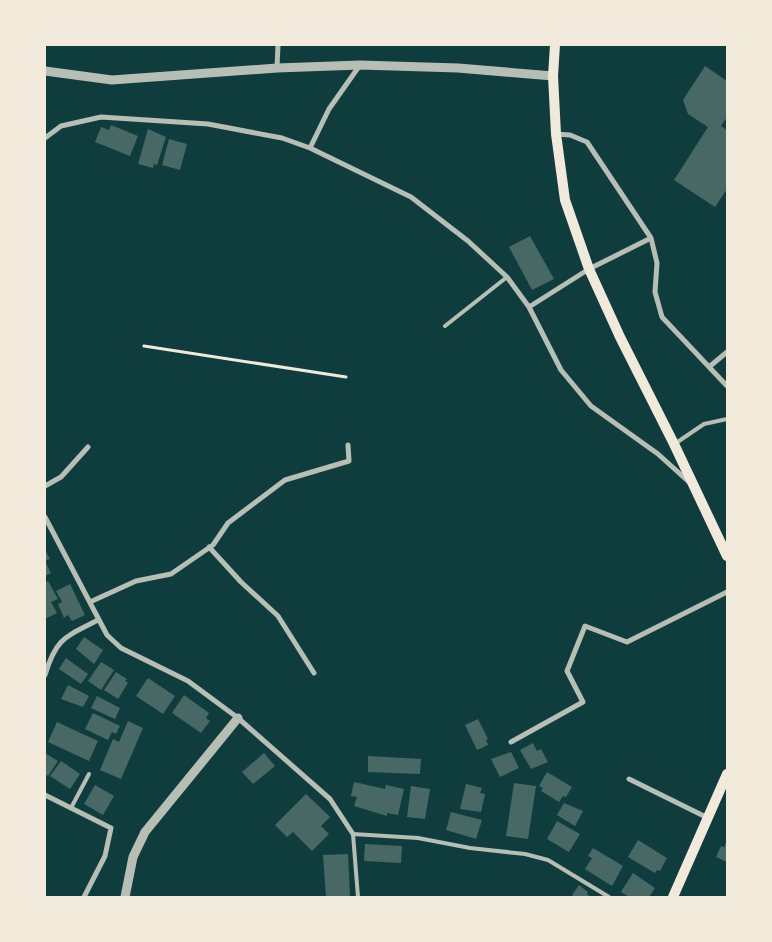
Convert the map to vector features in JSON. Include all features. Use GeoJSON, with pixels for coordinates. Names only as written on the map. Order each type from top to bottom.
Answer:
{"type":"FeatureCollection","features":[{"type":"Feature","properties":{"kind":"main road"},"geometry":{"type":"LineString","coordinates":[[555,45],[553,76],[556,134],[565,200],[589,269],[620,337],[674,444],[727,556]]}},
{"type":"Feature","properties":{"kind":"main road"},"geometry":{"type":"LineString","coordinates":[[673,897],[727,774]]}},
{"type":"Feature","properties":{"kind":"street"},"geometry":{"type":"LineString","coordinates":[[277,68],[278,45]]}},
{"type":"Feature","properties":{"kind":"street"},"geometry":{"type":"LineString","coordinates":[[310,148],[329,109],[360,65]]}},
{"type":"Feature","properties":{"kind":"street"},"geometry":{"type":"LineString","coordinates":[[45,70],[112,80],[277,68],[360,65],[458,68],[553,76]]}},
{"type":"Feature","properties":{"kind":"street"},"geometry":{"type":"LineString","coordinates":[[45,138],[61,126],[101,117],[208,124],[282,138],[310,148],[411,197],[468,241],[507,276],[529,307],[561,370],[591,406],[658,454],[695,488]]}},
{"type":"Feature","properties":{"kind":"street"},"geometry":{"type":"LineString","coordinates":[[556,134],[570,134],[587,142],[651,238],[657,263],[655,292],[662,317],[727,386]]}},
{"type":"Feature","properties":{"kind":"street"},"geometry":{"type":"LineString","coordinates":[[529,307],[589,269],[651,238]]}},
{"type":"Feature","properties":{"kind":"street"},"geometry":{"type":"LineString","coordinates":[[709,367],[727,352]]}},
{"type":"Feature","properties":{"kind":"street"},"geometry":{"type":"LineString","coordinates":[[90,602],[136,581],[172,574],[209,547],[228,523],[285,480],[349,461],[348,445]]}},
{"type":"Feature","properties":{"kind":"street"},"geometry":{"type":"LineString","coordinates":[[45,486],[62,477],[88,447]]}},
{"type":"Feature","properties":{"kind":"street"},"geometry":{"type":"LineString","coordinates":[[45,517],[106,635],[121,648],[188,681],[238,718],[330,799],[353,834]]}},
{"type":"Feature","properties":{"kind":"street"},"geometry":{"type":"LineString","coordinates":[[209,547],[241,582],[278,616],[314,673]]}},
{"type":"Feature","properties":{"kind":"street"},"geometry":{"type":"LineString","coordinates":[[511,742],[583,702],[567,671],[585,626],[627,642],[727,592]]}},
{"type":"Feature","properties":{"kind":"street"},"geometry":{"type":"LineString","coordinates":[[45,675],[51,655],[60,640],[98,620]]}},
{"type":"Feature","properties":{"kind":"street"},"geometry":{"type":"LineString","coordinates":[[126,897],[133,857],[145,832],[238,718]]}},
{"type":"Feature","properties":{"kind":"street"},"geometry":{"type":"LineString","coordinates":[[629,780],[708,818]]}},
{"type":"Feature","properties":{"kind":"street"},"geometry":{"type":"LineString","coordinates":[[45,794],[111,828],[105,856],[84,897]]}},
{"type":"Feature","properties":{"kind":"lane"},"geometry":{"type":"LineString","coordinates":[[445,326],[507,276]]}},
{"type":"Feature","properties":{"kind":"lane"},"geometry":{"type":"LineString","coordinates":[[674,444],[704,424],[727,420]]}},
{"type":"Feature","properties":{"kind":"lane"},"geometry":{"type":"LineString","coordinates":[[70,808],[89,774]]}},
{"type":"Feature","properties":{"kind":"lane"},"geometry":{"type":"LineString","coordinates":[[358,897],[353,834],[418,838],[470,848],[525,854],[548,860],[609,897]]}},
{"type":"Feature","properties":{"kind":"path"},"geometry":{"type":"LineString","coordinates":[[144,346],[346,377]]}},
{"type":"Feature","properties":{"kind":"building"},"geometry":{"type":"Polygon","coordinates":[[[705,66],[727,81],[727,117],[721,126],[727,130],[727,189],[715,207],[674,180],[708,127],[688,114],[683,100],[705,66]]]}},
{"type":"Feature","properties":{"kind":"building"},"geometry":{"type":"Polygon","coordinates":[[[111,125],[138,136],[130,156],[95,142],[101,127],[109,130],[111,125]]]}},
{"type":"Feature","properties":{"kind":"building"},"geometry":{"type":"Polygon","coordinates":[[[148,129],[166,137],[157,165],[154,164],[153,168],[138,164],[148,129]]]}},
{"type":"Feature","properties":{"kind":"building"},"geometry":{"type":"Polygon","coordinates":[[[169,139],[187,144],[180,170],[162,165],[169,139]]]}},
{"type":"Feature","properties":{"kind":"building"},"geometry":{"type":"Polygon","coordinates":[[[530,236],[554,279],[532,290],[509,247],[530,236]]]}},
{"type":"Feature","properties":{"kind":"building"},"geometry":{"type":"Polygon","coordinates":[[[45,550],[50,559],[45,561],[45,550]]]}},
{"type":"Feature","properties":{"kind":"building"},"geometry":{"type":"Polygon","coordinates":[[[45,561],[51,573],[45,576],[45,561]]]}},
{"type":"Feature","properties":{"kind":"building"},"geometry":{"type":"Polygon","coordinates":[[[48,581],[58,599],[51,602],[57,613],[45,619],[45,583],[48,581]]]}},
{"type":"Feature","properties":{"kind":"building"},"geometry":{"type":"Polygon","coordinates":[[[70,584],[85,615],[72,621],[68,615],[64,618],[58,604],[62,602],[56,591],[70,584]]]}},
{"type":"Feature","properties":{"kind":"building"},"geometry":{"type":"Polygon","coordinates":[[[84,637],[103,650],[94,664],[76,649],[84,637]]]}},
{"type":"Feature","properties":{"kind":"building"},"geometry":{"type":"Polygon","coordinates":[[[66,658],[88,674],[81,684],[59,669],[66,658]]]}},
{"type":"Feature","properties":{"kind":"building"},"geometry":{"type":"Polygon","coordinates":[[[101,662],[114,670],[101,690],[88,681],[101,662]]]}},
{"type":"Feature","properties":{"kind":"building"},"geometry":{"type":"Polygon","coordinates":[[[116,672],[127,679],[125,681],[128,683],[118,699],[104,690],[116,672]]]}},
{"type":"Feature","properties":{"kind":"building"},"geometry":{"type":"Polygon","coordinates":[[[148,678],[175,696],[163,714],[136,696],[148,678]]]}},
{"type":"Feature","properties":{"kind":"building"},"geometry":{"type":"Polygon","coordinates":[[[68,685],[89,696],[83,707],[61,699],[68,685]]]}},
{"type":"Feature","properties":{"kind":"building"},"geometry":{"type":"Polygon","coordinates":[[[184,695],[209,713],[206,718],[210,721],[201,733],[172,713],[184,695]]]}},
{"type":"Feature","properties":{"kind":"building"},"geometry":{"type":"Polygon","coordinates":[[[97,696],[120,708],[115,719],[91,708],[97,696]]]}},
{"type":"Feature","properties":{"kind":"building"},"geometry":{"type":"Polygon","coordinates":[[[93,713],[120,726],[116,734],[112,732],[108,740],[85,729],[93,713]]]}},
{"type":"Feature","properties":{"kind":"building"},"geometry":{"type":"Polygon","coordinates":[[[478,719],[488,739],[486,740],[488,745],[477,750],[465,725],[478,719]]]}},
{"type":"Feature","properties":{"kind":"building"},"geometry":{"type":"Polygon","coordinates":[[[128,721],[143,728],[121,779],[100,770],[113,739],[119,742],[128,721]]]}},
{"type":"Feature","properties":{"kind":"building"},"geometry":{"type":"Polygon","coordinates":[[[57,722],[98,741],[89,761],[48,742],[57,722]]]}},
{"type":"Feature","properties":{"kind":"building"},"geometry":{"type":"Polygon","coordinates":[[[533,743],[537,751],[541,749],[548,762],[531,769],[520,750],[533,743]]]}},
{"type":"Feature","properties":{"kind":"building"},"geometry":{"type":"Polygon","coordinates":[[[511,752],[519,768],[500,777],[491,759],[511,752]]]}},
{"type":"Feature","properties":{"kind":"building"},"geometry":{"type":"Polygon","coordinates":[[[45,753],[58,761],[48,776],[45,774],[45,753]]]}},
{"type":"Feature","properties":{"kind":"building"},"geometry":{"type":"Polygon","coordinates":[[[264,753],[275,766],[253,784],[242,772],[264,753]]]}},
{"type":"Feature","properties":{"kind":"building"},"geometry":{"type":"Polygon","coordinates":[[[368,756],[421,759],[420,774],[368,772],[368,756]]]}},
{"type":"Feature","properties":{"kind":"building"},"geometry":{"type":"Polygon","coordinates":[[[61,761],[80,774],[70,789],[50,776],[61,761]]]}},
{"type":"Feature","properties":{"kind":"building"},"geometry":{"type":"Polygon","coordinates":[[[547,772],[572,787],[566,797],[563,796],[559,802],[541,791],[543,788],[539,786],[547,772]]]}},
{"type":"Feature","properties":{"kind":"building"},"geometry":{"type":"Polygon","coordinates":[[[354,782],[385,789],[386,785],[404,789],[398,815],[387,813],[387,816],[354,806],[357,797],[351,796],[354,782]]]}},
{"type":"Feature","properties":{"kind":"building"},"geometry":{"type":"Polygon","coordinates":[[[514,783],[536,786],[528,839],[506,836],[514,783]]]}},
{"type":"Feature","properties":{"kind":"building"},"geometry":{"type":"Polygon","coordinates":[[[466,784],[482,788],[480,793],[485,794],[481,812],[460,809],[466,784]]]}},
{"type":"Feature","properties":{"kind":"building"},"geometry":{"type":"Polygon","coordinates":[[[95,785],[114,796],[103,815],[84,804],[95,785]]]}},
{"type":"Feature","properties":{"kind":"building"},"geometry":{"type":"Polygon","coordinates":[[[411,786],[430,789],[425,819],[407,817],[411,786]]]}},
{"type":"Feature","properties":{"kind":"building"},"geometry":{"type":"Polygon","coordinates":[[[306,794],[330,817],[321,826],[329,834],[312,851],[293,832],[287,837],[275,825],[306,794]]]}},
{"type":"Feature","properties":{"kind":"building"},"geometry":{"type":"Polygon","coordinates":[[[564,803],[583,811],[575,826],[557,815],[564,803]]]}},
{"type":"Feature","properties":{"kind":"building"},"geometry":{"type":"Polygon","coordinates":[[[451,812],[482,820],[476,839],[446,830],[451,812]]]}},
{"type":"Feature","properties":{"kind":"building"},"geometry":{"type":"Polygon","coordinates":[[[557,821],[580,834],[569,852],[547,839],[557,821]]]}},
{"type":"Feature","properties":{"kind":"building"},"geometry":{"type":"Polygon","coordinates":[[[638,840],[667,858],[660,871],[657,870],[655,873],[628,857],[638,840]]]}},
{"type":"Feature","properties":{"kind":"building"},"geometry":{"type":"Polygon","coordinates":[[[727,840],[727,862],[716,857],[721,846],[724,847],[727,840]]]}},
{"type":"Feature","properties":{"kind":"building"},"geometry":{"type":"Polygon","coordinates":[[[365,844],[402,846],[401,863],[364,861],[365,844]]]}},
{"type":"Feature","properties":{"kind":"building"},"geometry":{"type":"Polygon","coordinates":[[[593,848],[623,866],[612,886],[585,869],[592,858],[588,856],[593,848]]]}},
{"type":"Feature","properties":{"kind":"building"},"geometry":{"type":"Polygon","coordinates":[[[348,854],[350,897],[326,897],[323,855],[348,854]]]}},
{"type":"Feature","properties":{"kind":"building"},"geometry":{"type":"Polygon","coordinates":[[[633,873],[655,888],[649,897],[629,897],[621,892],[633,873]]]}},
{"type":"Feature","properties":{"kind":"building"},"geometry":{"type":"Polygon","coordinates":[[[579,885],[591,897],[576,897],[572,895],[579,885]]]}}]}
